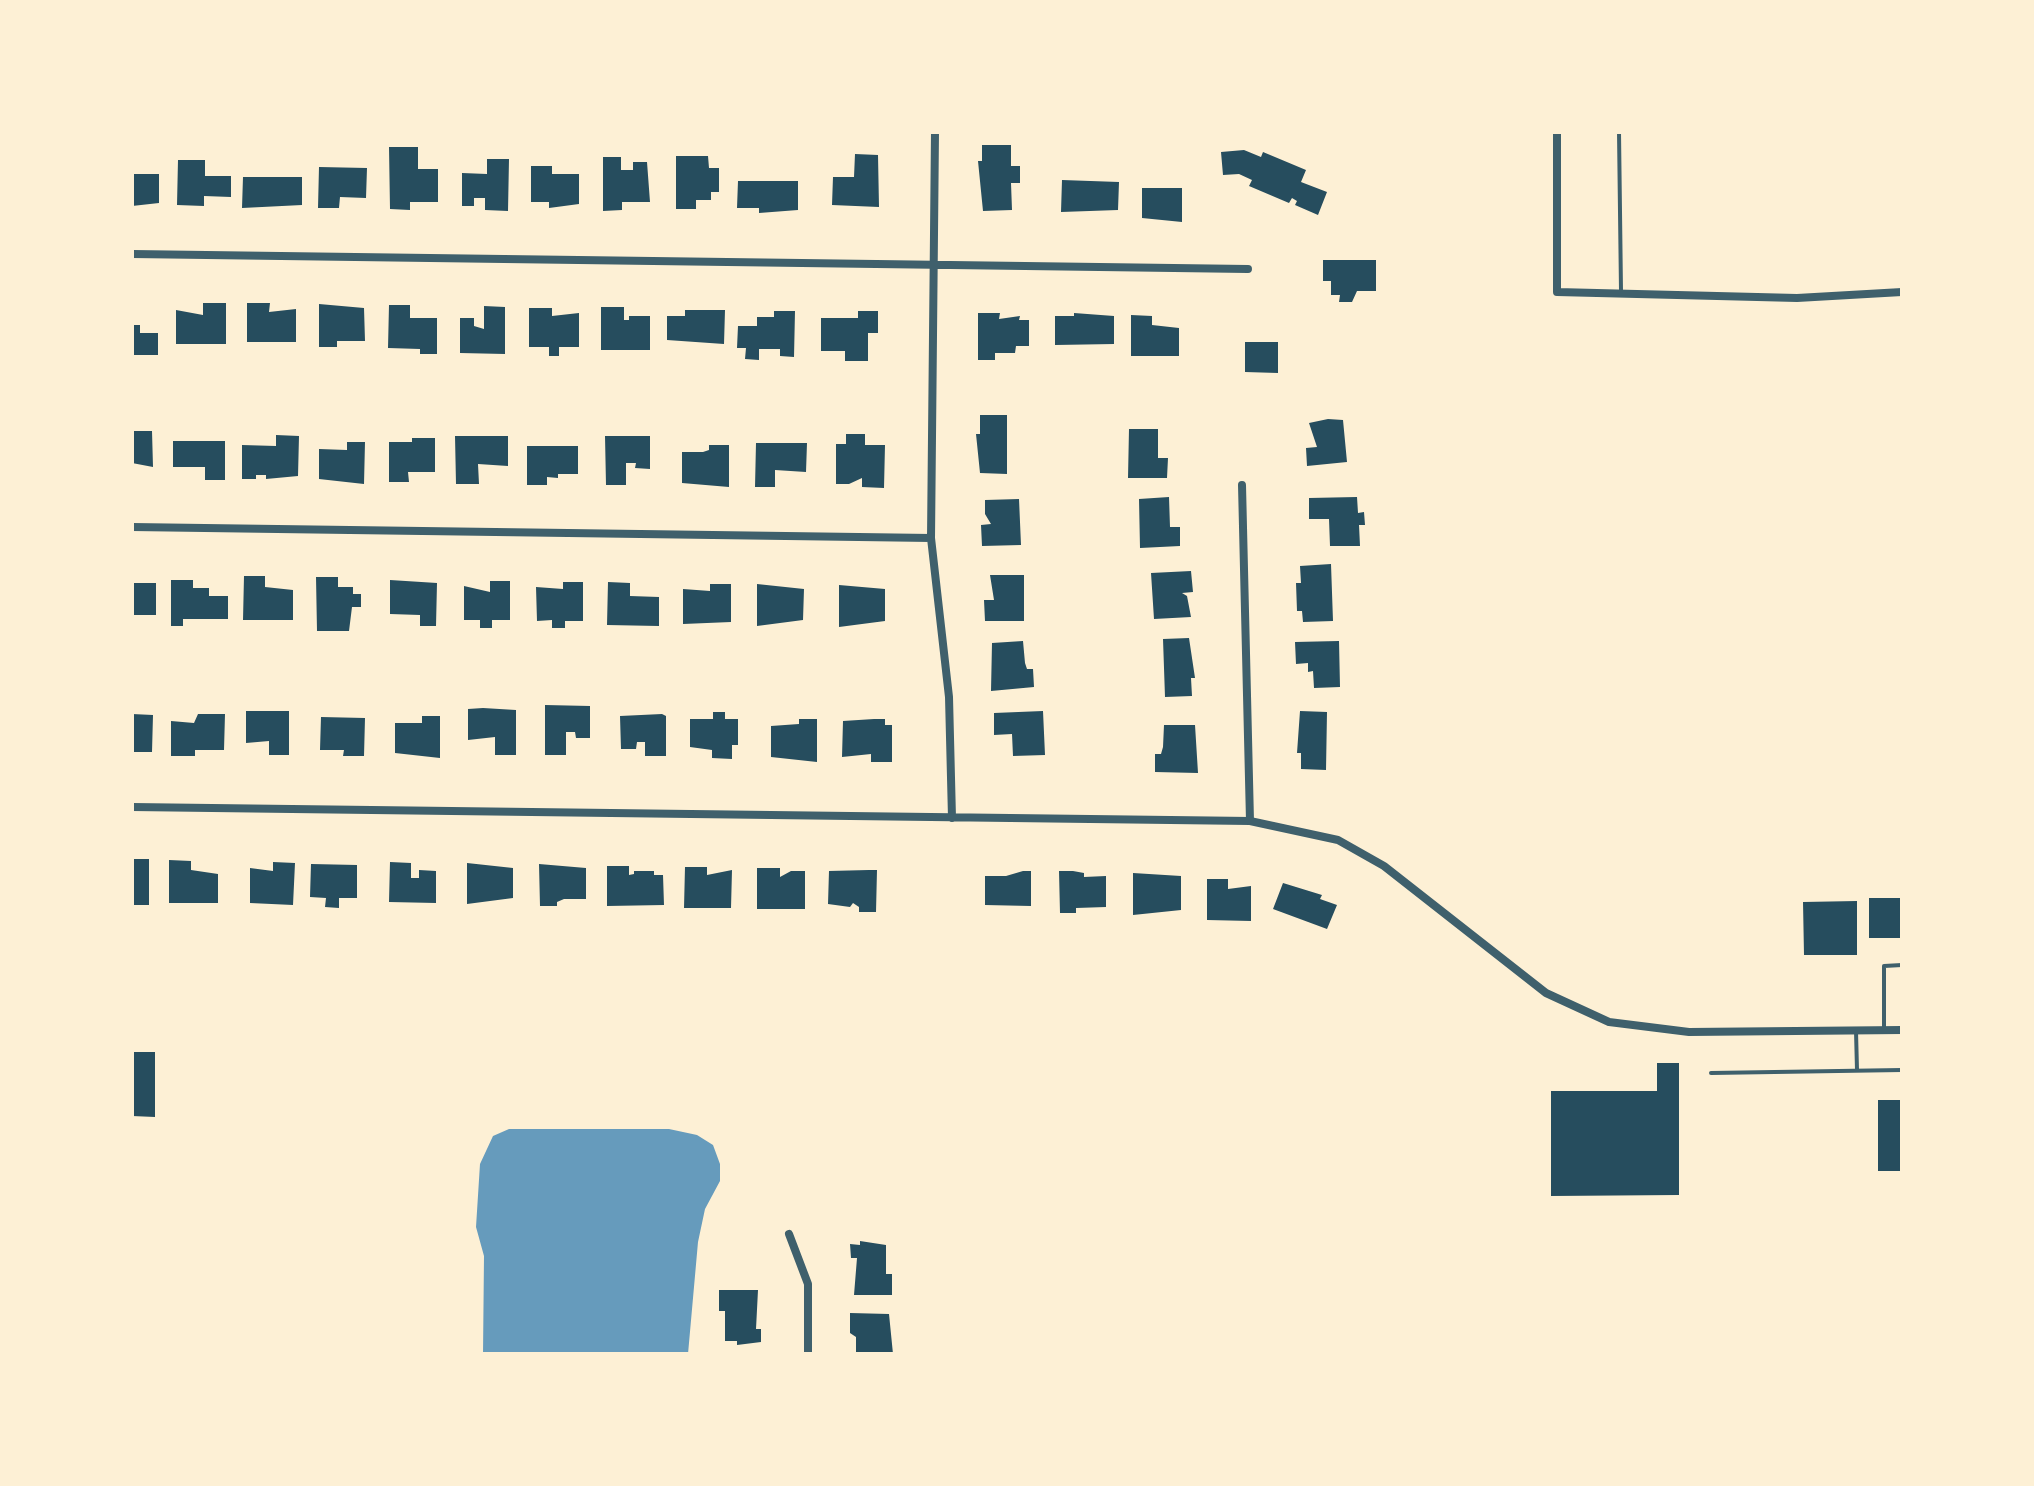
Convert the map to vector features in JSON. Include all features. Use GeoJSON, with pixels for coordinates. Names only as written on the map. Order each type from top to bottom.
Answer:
{"type":"FeatureCollection","features":[{"type":"Feature","properties":{"kind":"street"},"geometry":{"type":"LineString","coordinates":[[935,132],[931,538],[949,697],[952,818]]}},
{"type":"Feature","properties":{"kind":"street"},"geometry":{"type":"LineString","coordinates":[[1557,132],[1557,292],[1797,298],[1902,292]]}},
{"type":"Feature","properties":{"kind":"street"},"geometry":{"type":"LineString","coordinates":[[132,254],[1248,269]]}},
{"type":"Feature","properties":{"kind":"street"},"geometry":{"type":"LineString","coordinates":[[1242,485],[1250,821]]}},
{"type":"Feature","properties":{"kind":"street"},"geometry":{"type":"LineString","coordinates":[[132,527],[931,538]]}},
{"type":"Feature","properties":{"kind":"street"},"geometry":{"type":"LineString","coordinates":[[132,807],[1250,821],[1338,840],[1384,866],[1546,993],[1609,1022],[1689,1032],[1902,1030]]}},
{"type":"Feature","properties":{"kind":"street"},"geometry":{"type":"LineString","coordinates":[[789,1234],[808,1284],[808,1354]]}},
{"type":"Feature","properties":{"kind":"lane"},"geometry":{"type":"LineString","coordinates":[[1619,132],[1621,294]]}},
{"type":"Feature","properties":{"kind":"lane"},"geometry":{"type":"LineString","coordinates":[[1884,1031],[1884,966],[1902,965]]}},
{"type":"Feature","properties":{"kind":"lane"},"geometry":{"type":"LineString","coordinates":[[1856,1031],[1857,1070]]}},
{"type":"Feature","properties":{"kind":"lane"},"geometry":{"type":"LineString","coordinates":[[1711,1073],[1902,1070]]}},
{"type":"Feature","properties":{"kind":"water"},"geometry":{"type":"Polygon","coordinates":[[[509,1129],[669,1129],[697,1135],[713,1145],[720,1164],[720,1181],[705,1209],[698,1242],[688,1354],[483,1354],[484,1256],[476,1227],[480,1164],[493,1136],[509,1129]]]}},
{"type":"Feature","properties":{"kind":"building"},"geometry":{"type":"Polygon","coordinates":[[[982,145],[1011,145],[1011,166],[1020,166],[1020,183],[1011,183],[1012,210],[983,211],[978,161],[982,161],[982,145]]]}},
{"type":"Feature","properties":{"kind":"building"},"geometry":{"type":"Polygon","coordinates":[[[389,147],[418,147],[418,169],[438,169],[438,202],[410,202],[410,210],[390,209],[389,147]]]}},
{"type":"Feature","properties":{"kind":"building"},"geometry":{"type":"Polygon","coordinates":[[[1244,150],[1261,157],[1263,152],[1306,170],[1301,182],[1327,192],[1318,215],[1295,205],[1297,201],[1292,198],[1289,203],[1249,186],[1252,180],[1239,174],[1223,175],[1221,152],[1244,150]]]}},
{"type":"Feature","properties":{"kind":"building"},"geometry":{"type":"Polygon","coordinates":[[[855,154],[878,155],[879,207],[832,205],[833,177],[854,177],[855,154]]]}},
{"type":"Feature","properties":{"kind":"building"},"geometry":{"type":"Polygon","coordinates":[[[676,156],[708,156],[709,168],[719,168],[719,192],[711,192],[711,200],[696,200],[696,209],[676,209],[676,156]]]}},
{"type":"Feature","properties":{"kind":"building"},"geometry":{"type":"Polygon","coordinates":[[[603,157],[621,157],[621,170],[633,170],[633,162],[647,162],[650,202],[622,202],[622,210],[603,211],[603,157]]]}},
{"type":"Feature","properties":{"kind":"building"},"geometry":{"type":"Polygon","coordinates":[[[487,159],[509,159],[508,211],[485,210],[485,198],[474,198],[474,206],[462,206],[462,173],[487,174],[487,159]]]}},
{"type":"Feature","properties":{"kind":"building"},"geometry":{"type":"Polygon","coordinates":[[[178,160],[205,160],[205,176],[231,176],[231,197],[204,196],[204,206],[177,205],[178,160]]]}},
{"type":"Feature","properties":{"kind":"building"},"geometry":{"type":"Polygon","coordinates":[[[531,166],[552,166],[552,174],[579,174],[579,204],[549,208],[549,202],[531,202],[531,166]]]}},
{"type":"Feature","properties":{"kind":"building"},"geometry":{"type":"Polygon","coordinates":[[[319,167],[367,168],[366,198],[340,197],[339,208],[318,208],[319,167]]]}},
{"type":"Feature","properties":{"kind":"building"},"geometry":{"type":"Polygon","coordinates":[[[132,174],[159,174],[159,203],[132,206],[132,174]]]}},
{"type":"Feature","properties":{"kind":"building"},"geometry":{"type":"Polygon","coordinates":[[[243,177],[302,177],[302,205],[242,208],[243,177]]]}},
{"type":"Feature","properties":{"kind":"building"},"geometry":{"type":"Polygon","coordinates":[[[1062,180],[1119,182],[1118,210],[1061,212],[1062,180]]]}},
{"type":"Feature","properties":{"kind":"building"},"geometry":{"type":"Polygon","coordinates":[[[738,181],[798,181],[798,210],[759,213],[759,208],[737,208],[738,181]]]}},
{"type":"Feature","properties":{"kind":"building"},"geometry":{"type":"Polygon","coordinates":[[[1142,188],[1182,188],[1182,222],[1142,218],[1142,188]]]}},
{"type":"Feature","properties":{"kind":"building"},"geometry":{"type":"Polygon","coordinates":[[[1323,260],[1376,260],[1376,291],[1357,291],[1352,302],[1339,302],[1340,295],[1331,295],[1331,281],[1323,281],[1323,260]]]}},
{"type":"Feature","properties":{"kind":"building"},"geometry":{"type":"Polygon","coordinates":[[[203,303],[226,303],[226,344],[176,344],[176,310],[203,315],[203,303]]]}},
{"type":"Feature","properties":{"kind":"building"},"geometry":{"type":"Polygon","coordinates":[[[247,303],[270,303],[269,312],[296,309],[296,342],[247,342],[247,303]]]}},
{"type":"Feature","properties":{"kind":"building"},"geometry":{"type":"Polygon","coordinates":[[[319,304],[364,308],[365,341],[337,341],[337,347],[319,347],[319,304]]]}},
{"type":"Feature","properties":{"kind":"building"},"geometry":{"type":"Polygon","coordinates":[[[389,305],[410,305],[410,318],[437,318],[437,354],[420,354],[420,349],[388,348],[389,305]]]}},
{"type":"Feature","properties":{"kind":"building"},"geometry":{"type":"Polygon","coordinates":[[[484,306],[505,307],[505,354],[460,353],[460,318],[474,318],[474,326],[484,329],[484,306]]]}},
{"type":"Feature","properties":{"kind":"building"},"geometry":{"type":"Polygon","coordinates":[[[601,307],[624,307],[624,320],[629,320],[629,316],[650,316],[650,350],[601,350],[601,307]]]}},
{"type":"Feature","properties":{"kind":"building"},"geometry":{"type":"Polygon","coordinates":[[[529,308],[552,308],[552,316],[579,313],[579,347],[559,347],[559,356],[549,356],[549,347],[529,347],[529,308]]]}},
{"type":"Feature","properties":{"kind":"building"},"geometry":{"type":"Polygon","coordinates":[[[685,310],[725,310],[724,344],[667,340],[667,316],[685,316],[685,310]]]}},
{"type":"Feature","properties":{"kind":"building"},"geometry":{"type":"Polygon","coordinates":[[[774,311],[795,311],[794,357],[780,356],[780,349],[759,349],[759,360],[745,359],[746,348],[737,348],[738,326],[757,326],[757,317],[774,317],[774,311]]]}},
{"type":"Feature","properties":{"kind":"building"},"geometry":{"type":"Polygon","coordinates":[[[858,311],[878,311],[878,333],[868,333],[868,361],[845,361],[845,351],[821,351],[821,318],[858,318],[858,311]]]}},
{"type":"Feature","properties":{"kind":"building"},"geometry":{"type":"Polygon","coordinates":[[[978,313],[1000,313],[999,319],[1020,316],[1019,320],[1029,320],[1029,346],[1016,346],[1015,353],[995,353],[995,360],[978,360],[978,313]]]}},
{"type":"Feature","properties":{"kind":"building"},"geometry":{"type":"Polygon","coordinates":[[[1074,313],[1114,316],[1114,344],[1055,345],[1055,316],[1074,316],[1074,313]]]}},
{"type":"Feature","properties":{"kind":"building"},"geometry":{"type":"Polygon","coordinates":[[[1131,315],[1152,316],[1152,325],[1179,328],[1179,356],[1131,356],[1131,315]]]}},
{"type":"Feature","properties":{"kind":"building"},"geometry":{"type":"Polygon","coordinates":[[[132,325],[140,325],[140,333],[158,333],[158,355],[132,355],[132,325]]]}},
{"type":"Feature","properties":{"kind":"building"},"geometry":{"type":"Polygon","coordinates":[[[1245,342],[1278,342],[1278,373],[1245,372],[1245,342]]]}},
{"type":"Feature","properties":{"kind":"building"},"geometry":{"type":"Polygon","coordinates":[[[980,415],[1007,415],[1007,474],[980,473],[976,434],[980,434],[980,415]]]}},
{"type":"Feature","properties":{"kind":"building"},"geometry":{"type":"Polygon","coordinates":[[[1343,420],[1347,462],[1307,466],[1306,448],[1317,447],[1309,423],[1343,420]]]}},
{"type":"Feature","properties":{"kind":"building"},"geometry":{"type":"Polygon","coordinates":[[[1129,429],[1158,429],[1158,458],[1168,458],[1167,478],[1128,478],[1129,429]]]}},
{"type":"Feature","properties":{"kind":"building"},"geometry":{"type":"Polygon","coordinates":[[[132,431],[152,431],[153,467],[132,463],[132,431]]]}},
{"type":"Feature","properties":{"kind":"building"},"geometry":{"type":"Polygon","coordinates":[[[846,434],[865,434],[865,445],[885,445],[884,488],[862,487],[862,478],[849,484],[836,484],[836,444],[846,444],[846,434]]]}},
{"type":"Feature","properties":{"kind":"building"},"geometry":{"type":"Polygon","coordinates":[[[276,435],[299,436],[298,476],[266,479],[266,475],[256,475],[256,479],[242,479],[242,445],[276,446],[276,435]]]}},
{"type":"Feature","properties":{"kind":"building"},"geometry":{"type":"Polygon","coordinates":[[[455,436],[508,436],[508,466],[478,464],[479,484],[456,484],[455,436]]]}},
{"type":"Feature","properties":{"kind":"building"},"geometry":{"type":"Polygon","coordinates":[[[605,436],[650,436],[650,469],[635,468],[636,463],[626,463],[626,485],[606,485],[605,436]]]}},
{"type":"Feature","properties":{"kind":"building"},"geometry":{"type":"Polygon","coordinates":[[[412,438],[435,438],[435,472],[408,472],[409,482],[389,482],[389,442],[412,442],[412,438]]]}},
{"type":"Feature","properties":{"kind":"building"},"geometry":{"type":"Polygon","coordinates":[[[173,441],[225,441],[225,480],[205,480],[205,467],[173,467],[173,441]]]}},
{"type":"Feature","properties":{"kind":"building"},"geometry":{"type":"Polygon","coordinates":[[[347,442],[365,442],[364,484],[319,479],[319,449],[347,450],[347,442]]]}},
{"type":"Feature","properties":{"kind":"building"},"geometry":{"type":"Polygon","coordinates":[[[756,443],[807,443],[806,472],[775,470],[775,487],[755,487],[756,443]]]}},
{"type":"Feature","properties":{"kind":"building"},"geometry":{"type":"Polygon","coordinates":[[[709,445],[729,445],[729,487],[682,483],[682,452],[703,452],[709,450],[709,445]]]}},
{"type":"Feature","properties":{"kind":"building"},"geometry":{"type":"Polygon","coordinates":[[[527,446],[578,446],[578,474],[547,477],[547,485],[527,485],[527,446]]]}},
{"type":"Feature","properties":{"kind":"building"},"geometry":{"type":"Polygon","coordinates":[[[1169,497],[1170,527],[1180,527],[1180,546],[1140,548],[1139,499],[1169,497]]]}},
{"type":"Feature","properties":{"kind":"building"},"geometry":{"type":"Polygon","coordinates":[[[1357,497],[1358,513],[1364,512],[1365,525],[1359,525],[1360,546],[1330,546],[1329,519],[1309,519],[1309,498],[1357,497]]]}},
{"type":"Feature","properties":{"kind":"building"},"geometry":{"type":"Polygon","coordinates":[[[1019,499],[1021,545],[982,546],[981,525],[991,524],[985,514],[985,500],[1019,499]]]}},
{"type":"Feature","properties":{"kind":"building"},"geometry":{"type":"Polygon","coordinates":[[[1331,564],[1333,621],[1303,622],[1302,611],[1297,611],[1296,583],[1301,583],[1300,566],[1331,564]]]}},
{"type":"Feature","properties":{"kind":"building"},"geometry":{"type":"Polygon","coordinates":[[[1191,571],[1193,592],[1182,593],[1187,596],[1191,617],[1154,619],[1151,573],[1191,571]]]}},
{"type":"Feature","properties":{"kind":"building"},"geometry":{"type":"Polygon","coordinates":[[[990,575],[1024,575],[1024,621],[985,621],[984,600],[994,600],[990,575]]]}},
{"type":"Feature","properties":{"kind":"building"},"geometry":{"type":"Polygon","coordinates":[[[244,576],[265,576],[265,587],[293,590],[293,620],[243,620],[244,576]]]}},
{"type":"Feature","properties":{"kind":"building"},"geometry":{"type":"Polygon","coordinates":[[[316,577],[338,577],[338,587],[353,587],[353,594],[361,594],[361,607],[352,607],[349,631],[317,631],[316,577]]]}},
{"type":"Feature","properties":{"kind":"building"},"geometry":{"type":"Polygon","coordinates":[[[171,580],[193,580],[193,588],[209,588],[209,596],[228,596],[228,619],[183,619],[183,626],[171,626],[171,580]]]}},
{"type":"Feature","properties":{"kind":"building"},"geometry":{"type":"Polygon","coordinates":[[[390,580],[437,583],[436,626],[420,626],[420,615],[390,614],[390,580]]]}},
{"type":"Feature","properties":{"kind":"building"},"geometry":{"type":"Polygon","coordinates":[[[490,581],[510,581],[510,620],[492,620],[492,628],[480,628],[480,620],[464,620],[464,586],[490,592],[490,581]]]}},
{"type":"Feature","properties":{"kind":"building"},"geometry":{"type":"Polygon","coordinates":[[[563,582],[583,582],[583,621],[565,621],[565,628],[552,628],[552,620],[537,621],[536,587],[563,589],[563,582]]]}},
{"type":"Feature","properties":{"kind":"building"},"geometry":{"type":"Polygon","coordinates":[[[608,582],[630,583],[630,596],[659,597],[659,626],[607,625],[608,582]]]}},
{"type":"Feature","properties":{"kind":"building"},"geometry":{"type":"Polygon","coordinates":[[[132,583],[156,583],[156,615],[132,615],[132,583]]]}},
{"type":"Feature","properties":{"kind":"building"},"geometry":{"type":"Polygon","coordinates":[[[710,584],[731,584],[731,622],[683,624],[683,589],[710,591],[710,584]]]}},
{"type":"Feature","properties":{"kind":"building"},"geometry":{"type":"Polygon","coordinates":[[[757,584],[804,589],[803,620],[757,626],[757,584]]]}},
{"type":"Feature","properties":{"kind":"building"},"geometry":{"type":"Polygon","coordinates":[[[839,585],[885,589],[885,621],[839,627],[839,585]]]}},
{"type":"Feature","properties":{"kind":"building"},"geometry":{"type":"Polygon","coordinates":[[[1189,638],[1195,678],[1191,678],[1192,696],[1165,697],[1163,639],[1189,638]]]}},
{"type":"Feature","properties":{"kind":"building"},"geometry":{"type":"Polygon","coordinates":[[[1023,641],[1027,669],[1033,669],[1034,687],[991,691],[992,643],[1023,641]]]}},
{"type":"Feature","properties":{"kind":"building"},"geometry":{"type":"Polygon","coordinates":[[[1339,641],[1340,687],[1314,688],[1313,671],[1308,672],[1308,663],[1296,664],[1295,642],[1339,641]]]}},
{"type":"Feature","properties":{"kind":"building"},"geometry":{"type":"Polygon","coordinates":[[[545,705],[590,706],[590,738],[576,738],[575,732],[566,732],[566,755],[545,755],[545,705]]]}},
{"type":"Feature","properties":{"kind":"building"},"geometry":{"type":"Polygon","coordinates":[[[468,709],[516,710],[516,755],[495,755],[495,737],[468,740],[468,709]]]}},
{"type":"Feature","properties":{"kind":"building"},"geometry":{"type":"Polygon","coordinates":[[[246,711],[289,711],[289,755],[269,755],[269,741],[246,743],[246,711]]]}},
{"type":"Feature","properties":{"kind":"building"},"geometry":{"type":"Polygon","coordinates":[[[1043,711],[1045,755],[1013,756],[1012,734],[994,735],[994,713],[1043,711]]]}},
{"type":"Feature","properties":{"kind":"building"},"geometry":{"type":"Polygon","coordinates":[[[1300,711],[1327,712],[1326,770],[1301,769],[1301,753],[1297,753],[1300,711]]]}},
{"type":"Feature","properties":{"kind":"building"},"geometry":{"type":"Polygon","coordinates":[[[713,712],[725,712],[725,719],[738,719],[738,745],[732,745],[732,759],[712,758],[712,750],[690,747],[690,719],[713,719],[713,712]]]}},
{"type":"Feature","properties":{"kind":"building"},"geometry":{"type":"Polygon","coordinates":[[[132,714],[153,715],[152,752],[132,752],[132,714]]]}},
{"type":"Feature","properties":{"kind":"building"},"geometry":{"type":"Polygon","coordinates":[[[198,714],[225,714],[224,750],[195,750],[195,756],[171,756],[171,721],[194,723],[198,714]]]}},
{"type":"Feature","properties":{"kind":"building"},"geometry":{"type":"Polygon","coordinates":[[[422,716],[440,716],[440,758],[395,753],[395,723],[422,723],[422,716]]]}},
{"type":"Feature","properties":{"kind":"building"},"geometry":{"type":"Polygon","coordinates":[[[620,716],[666,716],[666,756],[645,756],[645,742],[637,742],[636,749],[621,749],[620,716]]]}},
{"type":"Feature","properties":{"kind":"building"},"geometry":{"type":"Polygon","coordinates":[[[321,717],[365,718],[364,756],[343,756],[344,750],[320,750],[321,717]]]}},
{"type":"Feature","properties":{"kind":"building"},"geometry":{"type":"Polygon","coordinates":[[[799,719],[817,719],[817,762],[771,757],[771,726],[799,724],[799,719]]]}},
{"type":"Feature","properties":{"kind":"building"},"geometry":{"type":"Polygon","coordinates":[[[885,719],[885,725],[892,725],[892,762],[871,762],[871,754],[842,757],[843,721],[885,719]]]}},
{"type":"Feature","properties":{"kind":"building"},"geometry":{"type":"Polygon","coordinates":[[[1164,725],[1195,725],[1198,773],[1155,772],[1155,754],[1161,754],[1164,725]]]}},
{"type":"Feature","properties":{"kind":"building"},"geometry":{"type":"Polygon","coordinates":[[[132,859],[149,859],[149,905],[133,905],[132,859]]]}},
{"type":"Feature","properties":{"kind":"building"},"geometry":{"type":"Polygon","coordinates":[[[169,860],[191,861],[191,870],[218,874],[218,903],[169,903],[169,860]]]}},
{"type":"Feature","properties":{"kind":"building"},"geometry":{"type":"Polygon","coordinates":[[[273,862],[295,863],[293,905],[250,903],[250,868],[273,871],[273,862]]]}},
{"type":"Feature","properties":{"kind":"building"},"geometry":{"type":"Polygon","coordinates":[[[390,862],[411,863],[411,878],[419,878],[419,870],[436,871],[436,903],[389,902],[390,862]]]}},
{"type":"Feature","properties":{"kind":"building"},"geometry":{"type":"Polygon","coordinates":[[[467,863],[513,868],[513,898],[467,904],[467,863]]]}},
{"type":"Feature","properties":{"kind":"building"},"geometry":{"type":"Polygon","coordinates":[[[311,864],[357,865],[357,898],[339,898],[339,908],[325,907],[326,898],[310,897],[311,864]]]}},
{"type":"Feature","properties":{"kind":"building"},"geometry":{"type":"Polygon","coordinates":[[[539,864],[586,868],[586,899],[564,899],[557,902],[557,906],[540,906],[539,864]]]}},
{"type":"Feature","properties":{"kind":"building"},"geometry":{"type":"Polygon","coordinates":[[[607,866],[629,866],[629,875],[634,871],[654,871],[654,875],[663,875],[664,905],[607,906],[607,866]]]}},
{"type":"Feature","properties":{"kind":"building"},"geometry":{"type":"Polygon","coordinates":[[[685,867],[707,867],[707,875],[732,870],[731,908],[684,908],[685,867]]]}},
{"type":"Feature","properties":{"kind":"building"},"geometry":{"type":"Polygon","coordinates":[[[757,868],[780,868],[780,877],[791,871],[805,871],[805,909],[757,909],[757,868]]]}},
{"type":"Feature","properties":{"kind":"building"},"geometry":{"type":"Polygon","coordinates":[[[877,870],[876,912],[859,912],[859,907],[853,903],[850,907],[828,904],[829,871],[877,870]]]}},
{"type":"Feature","properties":{"kind":"building"},"geometry":{"type":"Polygon","coordinates":[[[1031,871],[1031,906],[985,905],[985,876],[1006,876],[1031,871]]]}},
{"type":"Feature","properties":{"kind":"building"},"geometry":{"type":"Polygon","coordinates":[[[1059,871],[1084,873],[1084,877],[1106,876],[1106,907],[1076,908],[1076,913],[1060,913],[1059,871]]]}},
{"type":"Feature","properties":{"kind":"building"},"geometry":{"type":"Polygon","coordinates":[[[1133,873],[1181,876],[1181,910],[1133,915],[1133,873]]]}},
{"type":"Feature","properties":{"kind":"building"},"geometry":{"type":"Polygon","coordinates":[[[1207,879],[1228,879],[1228,889],[1251,886],[1251,921],[1207,920],[1207,879]]]}},
{"type":"Feature","properties":{"kind":"building"},"geometry":{"type":"Polygon","coordinates":[[[1283,883],[1322,895],[1320,899],[1337,905],[1327,929],[1273,909],[1283,883]]]}},
{"type":"Feature","properties":{"kind":"building"},"geometry":{"type":"Polygon","coordinates":[[[1869,898],[1902,898],[1902,938],[1869,938],[1869,898]]]}},
{"type":"Feature","properties":{"kind":"building"},"geometry":{"type":"Polygon","coordinates":[[[1857,901],[1857,955],[1804,955],[1803,902],[1857,901]]]}},
{"type":"Feature","properties":{"kind":"building"},"geometry":{"type":"Polygon","coordinates":[[[132,1052],[155,1052],[155,1117],[132,1116],[132,1052]]]}},
{"type":"Feature","properties":{"kind":"building"},"geometry":{"type":"Polygon","coordinates":[[[1657,1063],[1679,1063],[1679,1195],[1551,1196],[1551,1091],[1657,1091],[1657,1063]]]}},
{"type":"Feature","properties":{"kind":"building"},"geometry":{"type":"Polygon","coordinates":[[[1878,1100],[1902,1100],[1902,1171],[1878,1171],[1878,1100]]]}},
{"type":"Feature","properties":{"kind":"building"},"geometry":{"type":"Polygon","coordinates":[[[860,1241],[886,1245],[886,1274],[892,1274],[892,1295],[854,1295],[857,1258],[851,1258],[850,1244],[860,1245],[860,1241]]]}},
{"type":"Feature","properties":{"kind":"building"},"geometry":{"type":"Polygon","coordinates":[[[719,1290],[758,1290],[756,1329],[761,1329],[761,1342],[737,1345],[737,1341],[725,1341],[725,1311],[719,1311],[719,1290]]]}},
{"type":"Feature","properties":{"kind":"building"},"geometry":{"type":"Polygon","coordinates":[[[850,1313],[889,1314],[893,1354],[856,1354],[856,1337],[850,1333],[850,1313]]]}}]}
